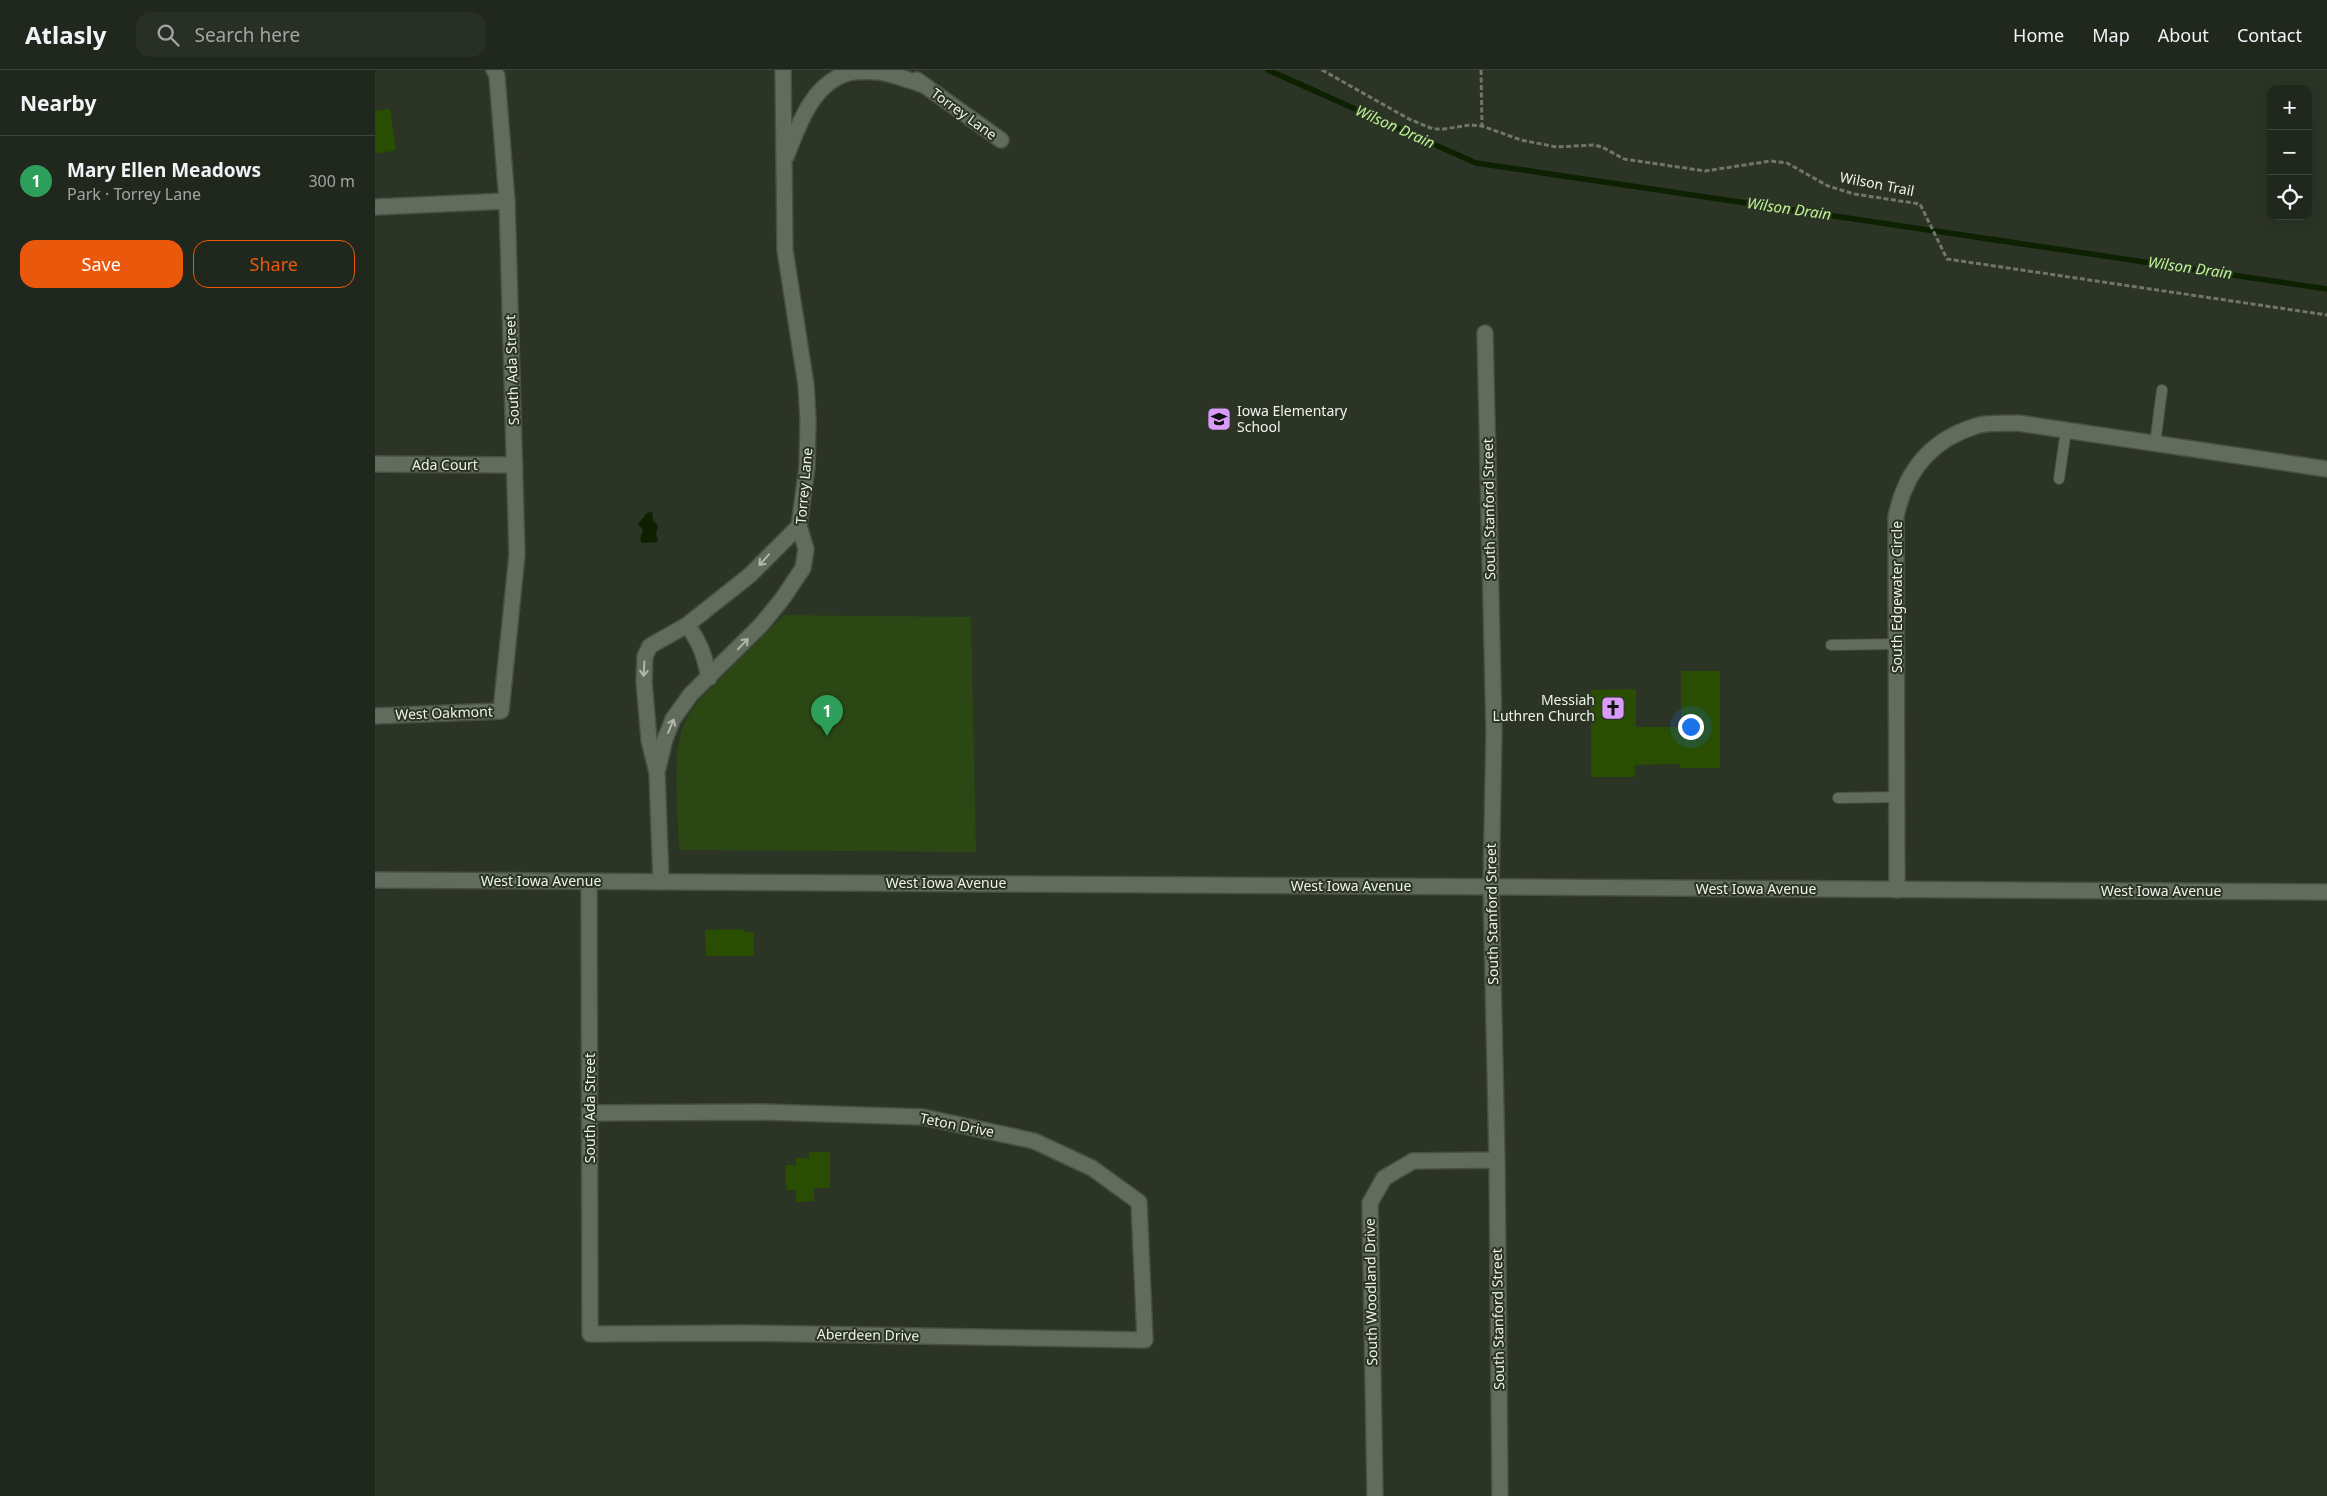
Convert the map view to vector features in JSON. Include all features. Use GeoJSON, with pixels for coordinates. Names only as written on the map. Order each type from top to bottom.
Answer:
{"type":"FeatureCollection","features":[{"type":"Feature","properties":{"kind":"street","name":"South Ada Street"},"geometry":{"type":"LineString","coordinates":[[494,70],[497,76],[507,201],[517,555],[505,670]]}},
{"type":"Feature","properties":{"kind":"street","name":"Torrey Lane"},"geometry":{"type":"LineString","coordinates":[[661,882],[657,772],[665,739],[673,719],[691,694],[761,625],[783,598],[803,568],[805,549],[799,526],[807,467],[808,420],[806,385],[785,250],[783,70]]}},
{"type":"Feature","properties":{"kind":"street","name":"Torrey Lane"},"geometry":{"type":"LineString","coordinates":[[903,70],[1001,140]]}},
{"type":"Feature","properties":{"kind":"street"},"geometry":{"type":"LineString","coordinates":[[783,163],[799,125],[812,101],[829,83],[846,73],[880,72],[924,85]]}},
{"type":"Feature","properties":{"kind":"street"},"geometry":{"type":"LineString","coordinates":[[375,207],[507,201]]}},
{"type":"Feature","properties":{"kind":"street","name":"South Stanford Street"},"geometry":{"type":"LineString","coordinates":[[1485,332],[1494,732],[1491,887],[1497,1160],[1500,1496]]}},
{"type":"Feature","properties":{"kind":"street","name":"South Edgewater Circle"},"geometry":{"type":"LineString","coordinates":[[1897,890],[1896,517],[1901,494],[1913,468],[1938,444],[1976,426],[2018,423],[2327,469]]}},
{"type":"Feature","properties":{"kind":"street","name":"Ada Court"},"geometry":{"type":"LineString","coordinates":[[375,464],[515,465]]}},
{"type":"Feature","properties":{"kind":"street"},"geometry":{"type":"LineString","coordinates":[[657,772],[649,740],[644,681],[645,656],[650,646],[687,625],[751,575],[799,526]]}},
{"type":"Feature","properties":{"kind":"street"},"geometry":{"type":"LineString","coordinates":[[687,625],[698,639],[709,678]]}},
{"type":"Feature","properties":{"kind":"street","name":"West Oakmont"},"geometry":{"type":"LineString","coordinates":[[375,716],[501,711],[505,670]]}},
{"type":"Feature","properties":{"kind":"street","name":"West Iowa Avenue"},"geometry":{"type":"LineString","coordinates":[[375,880],[2327,892]]}},
{"type":"Feature","properties":{"kind":"street","name":"South Ada Street"},"geometry":{"type":"LineString","coordinates":[[589,881],[590,1334]]}},
{"type":"Feature","properties":{"kind":"street","name":"Teton Drive"},"geometry":{"type":"LineString","coordinates":[[590,1113],[760,1112],[923,1117],[1034,1140],[1092,1168],[1139,1202],[1145,1340]]}},
{"type":"Feature","properties":{"kind":"street","name":"South Woodland Drive"},"geometry":{"type":"LineString","coordinates":[[1375,1496],[1370,1203],[1384,1178],[1413,1161],[1497,1160]]}},
{"type":"Feature","properties":{"kind":"street","name":"Aberdeen Drive"},"geometry":{"type":"LineString","coordinates":[[590,1334],[743,1333],[1145,1340]]}},
{"type":"Feature","properties":{"kind":"lane"},"geometry":{"type":"LineString","coordinates":[[2155,444],[2162,390]]}},
{"type":"Feature","properties":{"kind":"lane"},"geometry":{"type":"LineString","coordinates":[[2059,480],[2066,430]]}},
{"type":"Feature","properties":{"kind":"lane"},"geometry":{"type":"LineString","coordinates":[[1831,644],[1897,644]]}},
{"type":"Feature","properties":{"kind":"lane"},"geometry":{"type":"LineString","coordinates":[[1839,798],[1897,798]]}},
{"type":"Feature","properties":{"kind":"path","name":"Wilson Trail"},"geometry":{"type":"LineString","coordinates":[[1322,70],[1409,119],[1433,128],[1444,130],[1470,125],[1482,126],[1521,140],[1557,147],[1594,145],[1625,159],[1705,171],[1771,160],[1787,163],[1828,186],[1854,194],[1919,204],[1923,208],[1942,254],[1947,259],[2023,272],[2327,315]]}},
{"type":"Feature","properties":{"kind":"path"},"geometry":{"type":"LineString","coordinates":[[1481,70],[1482,126]]}},
{"type":"Feature","properties":{"kind":"shaded area"},"geometry":{"type":"Polygon","coordinates":[[[652,512],[653,520],[658,526],[656,533],[658,542],[642,543],[640,540],[643,530],[638,524],[647,513],[652,512]]]}},
{"type":"Feature","properties":{"kind":"shaded area"},"geometry":{"type":"Polygon","coordinates":[[[784,615],[971,617],[976,852],[679,850],[676,772],[682,729],[700,699],[784,615]]]}},
{"type":"Feature","properties":{"kind":"building"},"geometry":{"type":"Polygon","coordinates":[[[390,109],[396,150],[375,154],[375,111],[390,109]]]}},
{"type":"Feature","properties":{"kind":"building","name":"Messiah Luthren Church"},"geometry":{"type":"Polygon","coordinates":[[[1681,671],[1720,671],[1720,768],[1680,768],[1680,764],[1635,765],[1635,777],[1591,777],[1591,690],[1636,689],[1636,727],[1681,727],[1681,671]]]}},
{"type":"Feature","properties":{"kind":"building"},"geometry":{"type":"Polygon","coordinates":[[[743,929],[743,932],[754,932],[754,956],[706,956],[705,930],[743,929]]]}},
{"type":"Feature","properties":{"kind":"building"},"geometry":{"type":"Polygon","coordinates":[[[809,1152],[830,1152],[830,1188],[814,1188],[814,1201],[796,1202],[796,1190],[786,1190],[785,1165],[796,1165],[796,1158],[809,1158],[809,1152]]]}},
{"type":"Feature","properties":{"kind":"waterway","name":"Wilson Drain"},"geometry":{"type":"LineString","coordinates":[[1268,70],[1476,163],[2327,289]]}},
{"type":"Feature","properties":{"kind":"place","name":"Iowa Elementary School"},"geometry":{"type":"Point","coordinates":[1219,419]}},
{"type":"Feature","properties":{"kind":"place","name":"Messiah Luthren Church"},"geometry":{"type":"Point","coordinates":[1613,708]}},
{"type":"Feature","properties":{"kind":"place","name":"Mary Ellen Meadows"},"geometry":{"type":"Point","coordinates":[827,736]}}]}
